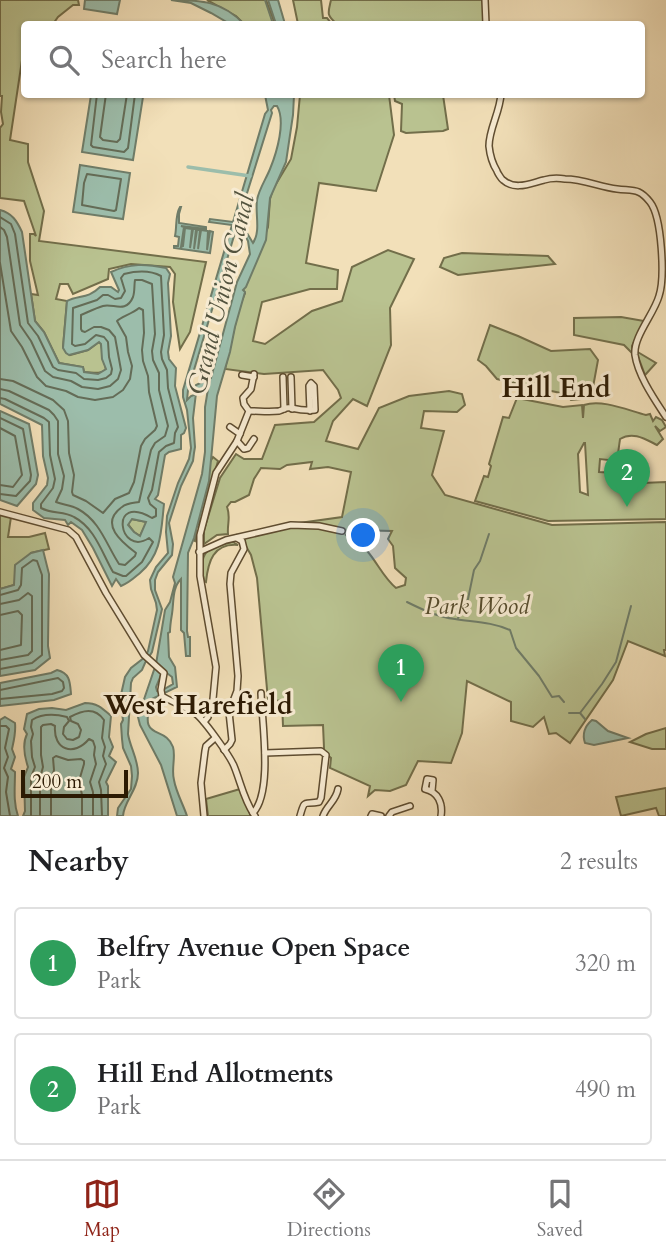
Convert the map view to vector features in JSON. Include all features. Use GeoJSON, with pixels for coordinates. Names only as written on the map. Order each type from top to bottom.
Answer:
{"type":"FeatureCollection","features":[{"type":"Feature","properties":{"kind":"street"},"geometry":{"type":"LineString","coordinates":[[485,0],[486,21]]}},
{"type":"Feature","properties":{"kind":"street"},"geometry":{"type":"LineString","coordinates":[[501,98],[489,145],[491,163],[503,180],[515,186],[546,179],[583,180],[641,192],[655,209],[662,254],[662,284],[635,347],[635,354],[648,390],[666,417]]}},
{"type":"Feature","properties":{"kind":"street"},"geometry":{"type":"LineString","coordinates":[[242,375],[254,375],[250,389],[243,398],[249,411]]}},
{"type":"Feature","properties":{"kind":"street"},"geometry":{"type":"LineString","coordinates":[[283,377],[284,409]]}},
{"type":"Feature","properties":{"kind":"street"},"geometry":{"type":"LineString","coordinates":[[291,377],[292,409]]}},
{"type":"Feature","properties":{"kind":"street"},"geometry":{"type":"LineString","coordinates":[[249,411],[312,411]]}},
{"type":"Feature","properties":{"kind":"street"},"geometry":{"type":"LineString","coordinates":[[204,722],[213,699],[216,667],[200,576],[200,535],[216,473],[237,442],[249,411]]}},
{"type":"Feature","properties":{"kind":"street"},"geometry":{"type":"LineString","coordinates":[[230,427],[240,434]]}},
{"type":"Feature","properties":{"kind":"street"},"geometry":{"type":"LineString","coordinates":[[237,442],[244,449],[248,448],[254,439]]}},
{"type":"Feature","properties":{"kind":"street"},"geometry":{"type":"LineString","coordinates":[[0,512],[68,530],[76,537],[106,593],[149,660],[164,673],[161,693],[189,709],[204,722],[233,763],[254,815]]}},
{"type":"Feature","properties":{"kind":"street"},"geometry":{"type":"LineString","coordinates":[[199,552],[226,540],[291,525],[319,526],[342,531]]}},
{"type":"Feature","properties":{"kind":"street"},"geometry":{"type":"LineString","coordinates":[[223,750],[232,740],[229,712],[237,691],[238,676],[229,594],[232,573],[244,549],[242,541],[237,538]]}},
{"type":"Feature","properties":{"kind":"street"},"geometry":{"type":"LineString","coordinates":[[254,815],[265,771],[261,693]]}},
{"type":"Feature","properties":{"kind":"street"},"geometry":{"type":"LineString","coordinates":[[204,816],[201,783],[205,751],[206,746],[215,738]]}},
{"type":"Feature","properties":{"kind":"street"},"geometry":{"type":"LineString","coordinates":[[265,753],[321,751],[326,755],[321,798],[319,802],[304,804],[300,816]]}},
{"type":"Feature","properties":{"kind":"street"},"geometry":{"type":"LineString","coordinates":[[323,816],[326,808],[334,801],[338,789]]}},
{"type":"Feature","properties":{"kind":"street"},"geometry":{"type":"LineString","coordinates":[[432,790],[441,805],[441,816]]}},
{"type":"Feature","properties":{"kind":"street"},"geometry":{"type":"LineString","coordinates":[[389,816],[392,812],[410,806]]}},
{"type":"Feature","properties":{"kind":"street"},"geometry":{"type":"LineString","coordinates":[[371,816],[381,816]]}},
{"type":"Feature","properties":{"kind":"green space"},"geometry":{"type":"Polygon","coordinates":[[[0,0],[78,0],[79,5],[73,5],[55,21],[21,21],[21,67],[10,140],[28,144],[28,162],[44,211],[39,241],[206,262],[190,332],[180,349],[173,302],[175,274],[170,267],[131,264],[109,269],[108,279],[73,294],[68,284],[60,284],[56,299],[67,301],[63,347],[70,355],[88,350],[99,342],[106,370],[98,373],[84,372],[83,367],[59,363],[44,332],[35,321],[31,294],[38,295],[30,261],[30,234],[36,236],[24,201],[0,198],[0,128],[3,124],[0,96],[0,0]]]}},
{"type":"Feature","properties":{"kind":"green space"},"geometry":{"type":"Polygon","coordinates":[[[207,0],[266,0],[274,21],[241,21],[207,0]]]}},
{"type":"Feature","properties":{"kind":"green space"},"geometry":{"type":"Polygon","coordinates":[[[293,0],[321,0],[323,18],[330,21],[297,21],[293,0]]]}},
{"type":"Feature","properties":{"kind":"green space"},"geometry":{"type":"Polygon","coordinates":[[[331,0],[484,0],[485,21],[334,21],[329,14],[331,0]]]}},
{"type":"Feature","properties":{"kind":"green space","name":"Park Wood"},"geometry":{"type":"Polygon","coordinates":[[[300,98],[389,98],[394,135],[376,191],[319,183],[306,263],[338,270],[337,289],[310,289],[262,302],[253,341],[265,344],[312,311],[342,301],[352,267],[388,250],[414,259],[390,308],[391,345],[367,406],[353,399],[333,421],[326,441],[358,449],[379,408],[409,396],[449,391],[462,394],[465,405],[457,412],[424,411],[421,428],[444,431],[432,475],[445,495],[552,525],[666,522],[665,656],[628,641],[613,680],[570,743],[556,733],[549,734],[544,717],[533,727],[511,721],[511,702],[467,681],[462,733],[451,763],[418,761],[406,785],[390,791],[375,790],[368,796],[370,786],[330,768],[331,758],[324,752],[323,725],[283,726],[282,701],[268,700],[257,578],[251,555],[240,536],[292,524],[342,517],[351,472],[328,467],[310,469],[312,462],[287,465],[280,469],[261,468],[249,495],[231,502],[227,507],[228,534],[217,535],[204,544],[204,530],[220,478],[236,454],[244,459],[262,459],[275,425],[314,422],[341,398],[323,370],[264,374],[225,369],[245,293],[243,290],[268,227],[273,189],[291,159],[300,98]],[[351,530],[346,535],[368,552],[396,588],[405,585],[406,578],[395,568],[393,546],[388,539],[392,531],[351,530]]]}},
{"type":"Feature","properties":{"kind":"green space"},"geometry":{"type":"Polygon","coordinates":[[[394,98],[443,98],[448,129],[406,133],[401,131],[402,104],[394,98]]]}},
{"type":"Feature","properties":{"kind":"green space"},"geometry":{"type":"Polygon","coordinates":[[[462,253],[548,256],[555,264],[458,275],[440,267],[444,258],[462,253]]]}},
{"type":"Feature","properties":{"kind":"green space"},"geometry":{"type":"Polygon","coordinates":[[[621,317],[644,321],[632,346],[632,353],[624,345],[574,335],[574,318],[621,317]]]}},
{"type":"Feature","properties":{"kind":"green space"},"geometry":{"type":"Polygon","coordinates":[[[490,325],[551,351],[590,349],[598,360],[591,398],[571,400],[565,394],[497,379],[478,360],[490,325]]]}},
{"type":"Feature","properties":{"kind":"green space"},"geometry":{"type":"Polygon","coordinates":[[[636,351],[656,363],[645,375],[636,351]]]}},
{"type":"Feature","properties":{"kind":"green space"},"geometry":{"type":"Polygon","coordinates":[[[517,398],[563,407],[582,405],[583,418],[584,405],[599,403],[650,414],[653,421],[656,417],[662,420],[666,427],[660,431],[655,426],[663,439],[657,445],[639,437],[620,439],[617,461],[600,459],[599,472],[617,473],[618,484],[666,482],[666,519],[548,521],[475,501],[484,476],[488,477],[491,466],[489,464],[503,417],[509,418],[517,398]],[[585,443],[578,454],[580,492],[588,495],[585,443]]]}},
{"type":"Feature","properties":{"kind":"green space"},"geometry":{"type":"Polygon","coordinates":[[[213,457],[218,461],[202,517],[196,528],[195,541],[191,525],[207,467],[213,457]]]}},
{"type":"Feature","properties":{"kind":"green space"},"geometry":{"type":"Polygon","coordinates":[[[0,513],[11,517],[8,537],[29,537],[45,533],[49,549],[31,553],[14,585],[0,589],[0,513]]]}},
{"type":"Feature","properties":{"kind":"green space"},"geometry":{"type":"Polygon","coordinates":[[[131,519],[147,522],[140,536],[128,524],[131,519]]]}},
{"type":"Feature","properties":{"kind":"green space"},"geometry":{"type":"Polygon","coordinates":[[[233,542],[238,545],[223,547],[213,555],[206,582],[204,581],[202,563],[206,552],[216,546],[233,542]]]}},
{"type":"Feature","properties":{"kind":"green space"},"geometry":{"type":"Polygon","coordinates":[[[666,728],[666,749],[652,749],[630,742],[646,734],[666,728]]]}},
{"type":"Feature","properties":{"kind":"green space"},"geometry":{"type":"Polygon","coordinates":[[[666,788],[666,816],[659,816],[656,808],[621,816],[616,797],[666,788]]]}},
{"type":"Feature","properties":{"kind":"green space"},"geometry":{"type":"Polygon","coordinates":[[[240,789],[251,816],[208,816],[206,799],[240,789]]]}},
{"type":"Feature","properties":{"kind":"water"},"geometry":{"type":"Polygon","coordinates":[[[85,0],[120,0],[117,14],[84,9],[85,0]]]}},
{"type":"Feature","properties":{"kind":"water"},"geometry":{"type":"Polygon","coordinates":[[[171,0],[210,3],[228,11],[241,21],[225,21],[191,3],[171,0]]]}},
{"type":"Feature","properties":{"kind":"water"},"geometry":{"type":"Polygon","coordinates":[[[268,0],[278,0],[284,21],[275,21],[268,0]]]}},
{"type":"Feature","properties":{"kind":"water"},"geometry":{"type":"Polygon","coordinates":[[[91,98],[143,98],[133,160],[82,152],[91,98]]]}},
{"type":"Feature","properties":{"kind":"water"},"geometry":{"type":"Polygon","coordinates":[[[266,98],[294,98],[286,162],[270,198],[266,240],[243,290],[245,292],[217,396],[209,481],[188,553],[187,631],[190,637],[190,656],[186,656],[184,633],[181,630],[181,579],[175,591],[168,633],[169,657],[175,667],[177,687],[152,699],[148,713],[150,727],[169,740],[173,747],[174,780],[187,816],[177,816],[161,765],[138,717],[156,664],[165,610],[170,602],[175,583],[173,577],[202,474],[205,407],[209,383],[196,393],[193,461],[181,486],[169,523],[172,555],[155,580],[155,590],[162,609],[152,652],[131,683],[128,734],[138,773],[123,816],[117,816],[118,808],[131,789],[132,776],[131,766],[123,748],[120,699],[125,677],[148,651],[157,610],[150,580],[156,567],[168,553],[167,516],[191,448],[183,390],[232,225],[209,222],[210,219],[233,222],[268,110],[266,98]],[[277,106],[271,110],[238,222],[253,243],[257,233],[258,196],[273,162],[279,137],[281,120],[277,106]],[[240,225],[237,226],[187,400],[194,395],[196,385],[211,378],[237,282],[250,254],[248,241],[240,225]],[[163,670],[156,687],[159,692],[173,684],[172,677],[163,670]]]}},
{"type":"Feature","properties":{"kind":"water"},"geometry":{"type":"Polygon","coordinates":[[[80,165],[130,173],[123,219],[73,212],[80,165]]]}},
{"type":"Feature","properties":{"kind":"water"},"geometry":{"type":"Polygon","coordinates":[[[180,207],[179,223],[206,227],[181,226],[184,227],[181,247],[185,228],[192,229],[190,248],[193,229],[196,229],[194,249],[197,230],[200,230],[198,249],[201,230],[208,231],[207,250],[210,231],[213,232],[210,253],[174,248],[178,246],[179,237],[175,236],[180,207]]]}},
{"type":"Feature","properties":{"kind":"water"},"geometry":{"type":"Polygon","coordinates":[[[0,210],[14,218],[22,232],[35,321],[44,332],[59,363],[83,367],[84,372],[98,374],[106,369],[101,344],[99,342],[88,350],[69,355],[66,353],[63,348],[67,301],[87,295],[100,287],[111,287],[118,292],[111,272],[118,269],[138,265],[166,268],[170,274],[168,283],[171,336],[168,352],[169,359],[176,368],[175,386],[186,428],[181,435],[181,449],[165,455],[155,499],[164,504],[161,533],[153,558],[140,573],[121,586],[116,579],[112,586],[82,530],[71,522],[68,525],[65,520],[44,518],[33,510],[33,503],[47,485],[48,478],[43,456],[42,425],[0,404],[0,210]],[[132,519],[128,525],[140,536],[146,522],[132,519]]]}},
{"type":"Feature","properties":{"kind":"water"},"geometry":{"type":"Polygon","coordinates":[[[0,411],[29,424],[38,475],[36,484],[17,506],[0,500],[0,411]]]}},
{"type":"Feature","properties":{"kind":"water"},"geometry":{"type":"Polygon","coordinates":[[[43,550],[49,574],[50,658],[35,670],[0,676],[0,589],[14,585],[15,565],[31,553],[43,550]]]}},
{"type":"Feature","properties":{"kind":"water"},"geometry":{"type":"Polygon","coordinates":[[[57,670],[67,676],[71,694],[54,700],[0,706],[0,683],[57,670]]]}},
{"type":"Feature","properties":{"kind":"water"},"geometry":{"type":"Polygon","coordinates":[[[85,703],[99,706],[111,716],[109,737],[113,747],[109,756],[116,762],[106,782],[108,816],[23,816],[24,777],[28,767],[24,746],[27,714],[39,709],[66,710],[85,703]]]}},
{"type":"Feature","properties":{"kind":"water"},"geometry":{"type":"Polygon","coordinates":[[[5,717],[15,723],[12,749],[15,757],[11,769],[15,772],[18,816],[0,816],[0,720],[5,717]]]}},
{"type":"Feature","properties":{"kind":"water"},"geometry":{"type":"Polygon","coordinates":[[[592,720],[608,731],[628,738],[594,745],[585,743],[585,730],[592,720]]]}},
{"type":"Feature","properties":{"kind":"waterway"},"geometry":{"type":"LineString","coordinates":[[265,0],[272,21]]}},
{"type":"Feature","properties":{"kind":"waterway"},"geometry":{"type":"LineString","coordinates":[[188,167],[250,176]]}},
{"type":"Feature","properties":{"kind":"waterway"},"geometry":{"type":"LineString","coordinates":[[458,618],[468,599],[474,570],[489,534]]}},
{"type":"Feature","properties":{"kind":"waterway"},"geometry":{"type":"LineString","coordinates":[[407,602],[443,617],[510,630],[516,648],[552,697],[559,696],[564,702]]}},
{"type":"Feature","properties":{"kind":"waterway"},"geometry":{"type":"LineString","coordinates":[[580,713],[616,662],[631,606]]}},
{"type":"Feature","properties":{"kind":"waterway"},"geometry":{"type":"LineString","coordinates":[[569,713],[580,713],[585,719]]}},
{"type":"Feature","properties":{"kind":"place","name":"Hill End Allotments"},"geometry":{"type":"Point","coordinates":[627,507]}},
{"type":"Feature","properties":{"kind":"place","name":"Belfry Avenue Open Space"},"geometry":{"type":"Point","coordinates":[401,702]}},
{"type":"Feature","properties":{"kind":"district","name":"Hill End"},"geometry":{"type":"Point","coordinates":[556,388]}},
{"type":"Feature","properties":{"kind":"district","name":"West Harefield"},"geometry":{"type":"Point","coordinates":[198,705]}},
{"type":"Feature","properties":{"kind":"water label","name":"Grand Union Canal"},"geometry":{"type":"Point","coordinates":[221,294]}}]}
